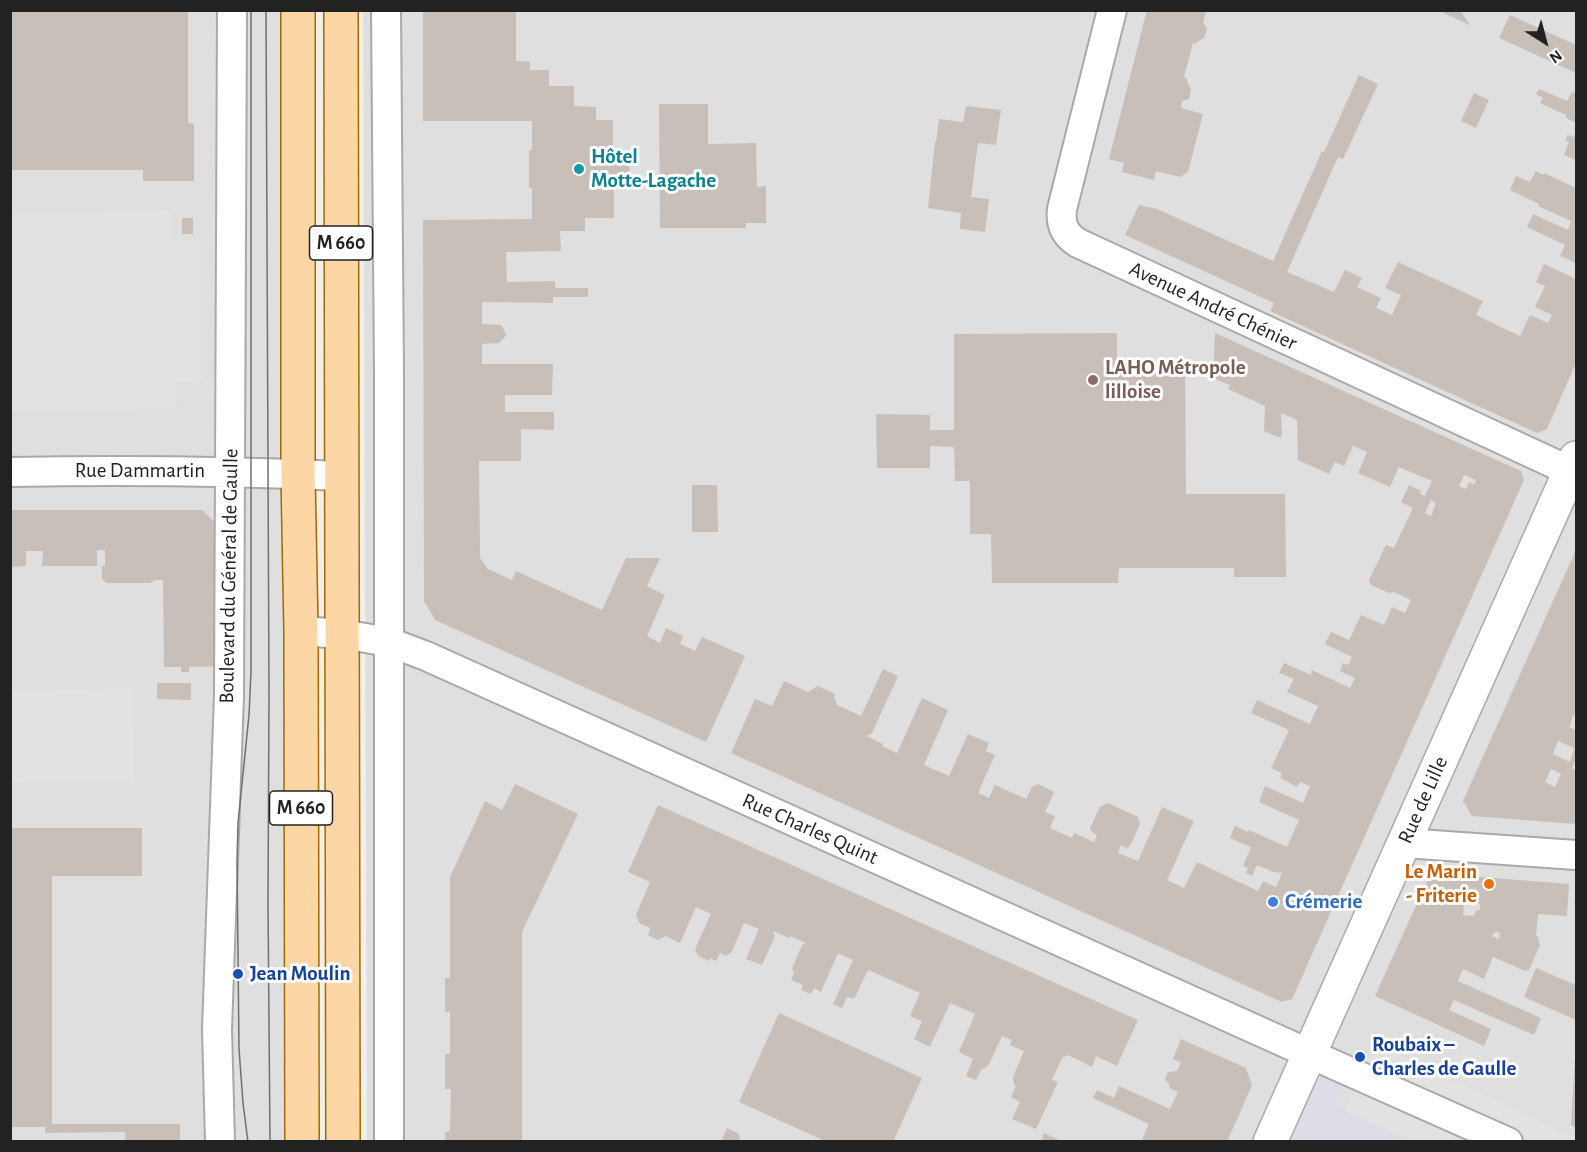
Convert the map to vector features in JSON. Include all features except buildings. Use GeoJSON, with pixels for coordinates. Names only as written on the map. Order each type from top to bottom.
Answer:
{"type":"FeatureCollection","features":[{"type":"Feature","properties":{"kind":"main road","name":"M 660"},"geometry":{"type":"LineString","coordinates":[[298,10],[302,1142]]}},
{"type":"Feature","properties":{"kind":"main road","name":"M 660"},"geometry":{"type":"LineString","coordinates":[[341,10],[343,1142]]}},
{"type":"Feature","properties":{"kind":"street","name":"Boulevard du Général de Gaulle"},"geometry":{"type":"LineString","coordinates":[[220,1142],[217,1029],[229,695],[232,10]]}},
{"type":"Feature","properties":{"kind":"street"},"geometry":{"type":"LineString","coordinates":[[386,10],[389,374],[389,1142]]}},
{"type":"Feature","properties":{"kind":"street","name":"Avenue André Chénier"},"geometry":{"type":"LineString","coordinates":[[1112,10],[1062,209],[1062,223],[1069,236],[1078,243],[1574,464]]}},
{"type":"Feature","properties":{"kind":"street","name":"Rue de Lille"},"geometry":{"type":"LineString","coordinates":[[1269,1142],[1300,1049],[1404,843],[1574,464]]}},
{"type":"Feature","properties":{"kind":"street","name":"Rue Dammartin"},"geometry":{"type":"LineString","coordinates":[[10,472],[230,471],[341,476]]}},
{"type":"Feature","properties":{"kind":"street","name":"Rue Charles Quint"},"geometry":{"type":"LineString","coordinates":[[301,631],[342,634],[389,642],[426,656],[1508,1142]]}},
{"type":"Feature","properties":{"kind":"street"},"geometry":{"type":"LineString","coordinates":[[1404,843],[1576,855]]}},
{"type":"Feature","properties":{"kind":"shaded area"},"geometry":{"type":"Polygon","coordinates":[[[10,11],[288,11],[297,1141],[11,1141],[10,11]]]}},
{"type":"Feature","properties":{"kind":"shaded area"},"geometry":{"type":"Polygon","coordinates":[[[363,11],[1576,11],[1576,1141],[367,1141],[363,11]]]}},
{"type":"Feature","properties":{"kind":"shaded area"},"geometry":{"type":"Polygon","coordinates":[[[172,211],[172,240],[201,240],[202,381],[176,382],[177,408],[11,410],[11,213],[172,211]]]}},
{"type":"Feature","properties":{"kind":"shaded area"},"geometry":{"type":"Polygon","coordinates":[[[133,688],[134,782],[11,783],[11,690],[133,688]]]}},
{"type":"Feature","properties":{"kind":"shaded area"},"geometry":{"type":"Polygon","coordinates":[[[1375,1044],[1576,1138],[1576,1141],[1410,1141],[1344,1111],[1375,1044]]]}},
{"type":"Feature","properties":{"kind":"shaded area"},"geometry":{"type":"Polygon","coordinates":[[[1316,1070],[1345,1083],[1334,1106],[1410,1141],[1294,1141],[1300,1128],[1291,1124],[1316,1070]]]}},
{"type":"Feature","properties":{"kind":"tram line"},"geometry":{"type":"LineString","coordinates":[[248,1142],[239,1049],[237,861],[238,823],[251,672],[251,10]]}},
{"type":"Feature","properties":{"kind":"tram line"},"geometry":{"type":"LineString","coordinates":[[266,10],[270,1142]]}},
{"type":"Feature","properties":{"kind":"place","name":"Hôtel Motte-Lagache"},"geometry":{"type":"Point","coordinates":[579,169]}},
{"type":"Feature","properties":{"kind":"place","name":"LAHO Métropole lilloise"},"geometry":{"type":"Point","coordinates":[1093,380]}},
{"type":"Feature","properties":{"kind":"place","name":"Le Marin - Friterie"},"geometry":{"type":"Point","coordinates":[1489,884]}},
{"type":"Feature","properties":{"kind":"place","name":"Crémerie"},"geometry":{"type":"Point","coordinates":[1273,902]}},
{"type":"Feature","properties":{"kind":"place","name":"Jean Moulin"},"geometry":{"type":"Point","coordinates":[238,974]}},
{"type":"Feature","properties":{"kind":"place","name":"Roubaix – Charles de Gaulle"},"geometry":{"type":"Point","coordinates":[1360,1057]}}]}
